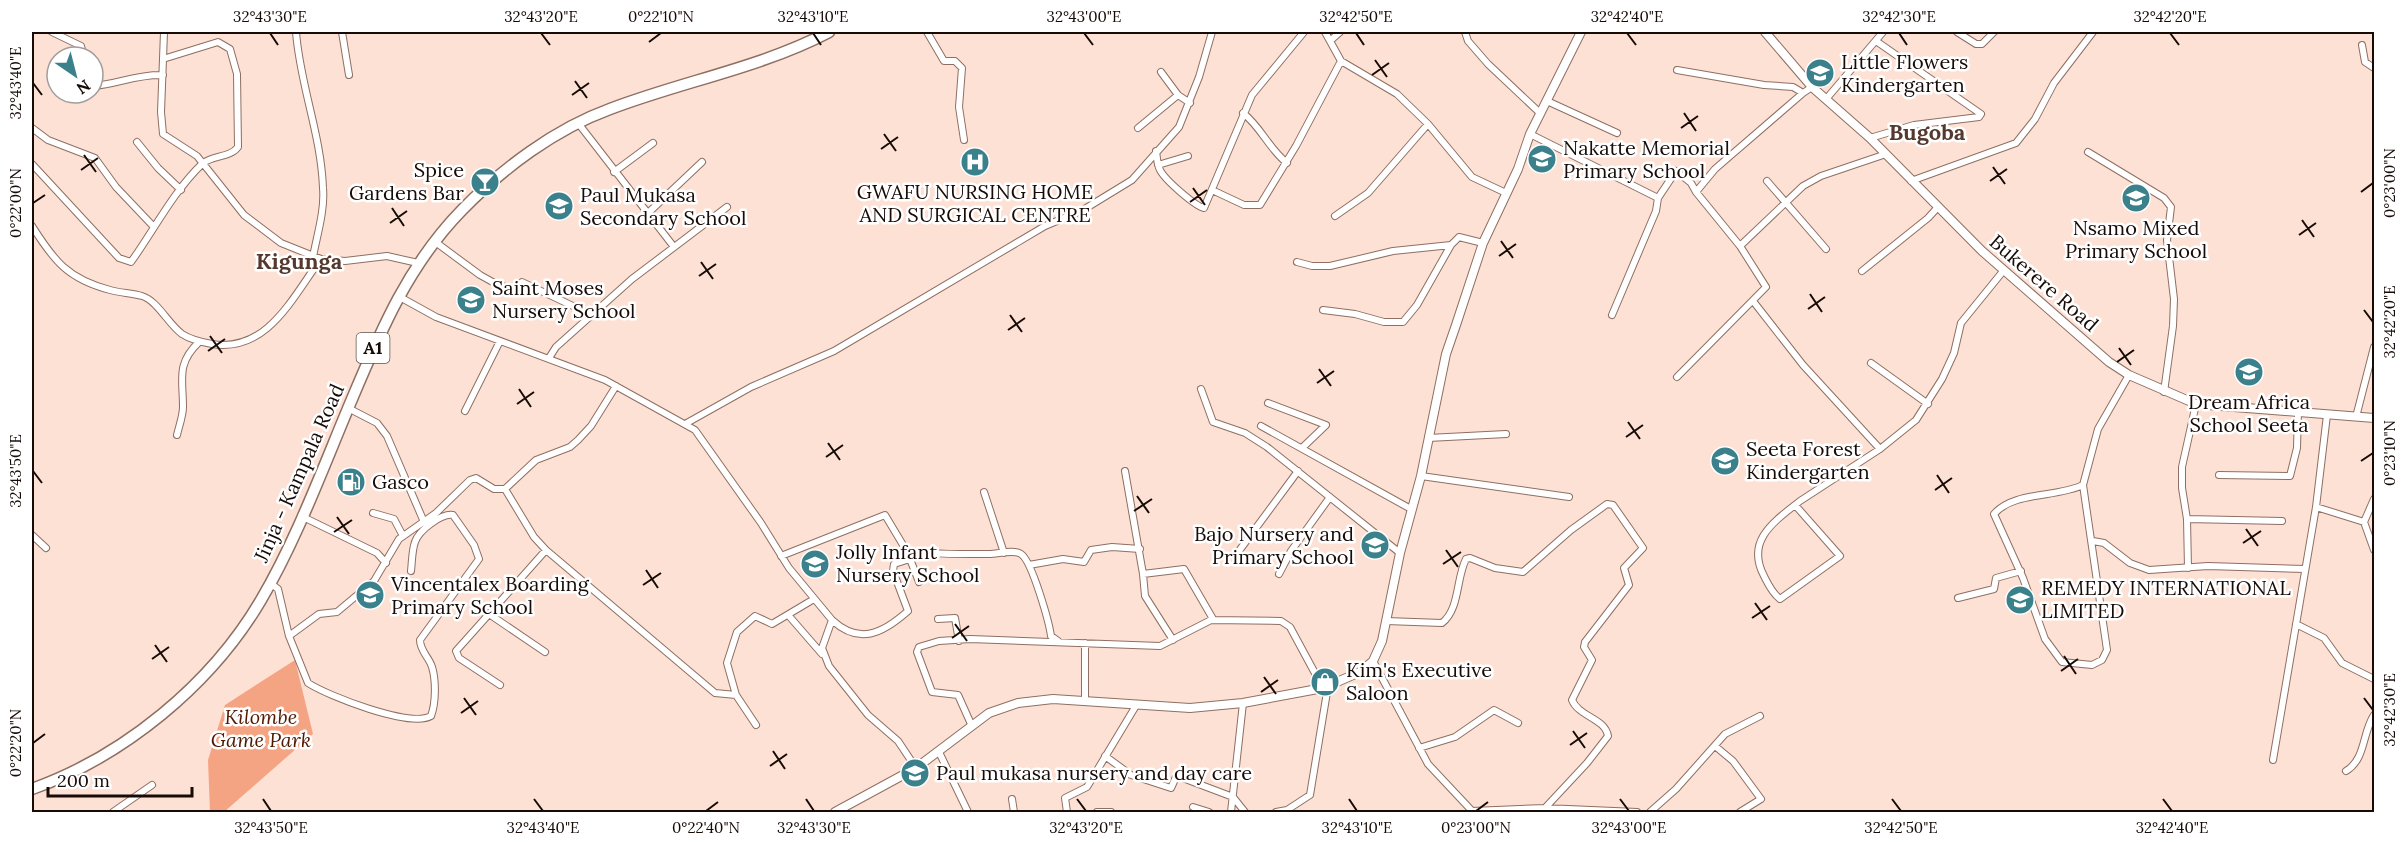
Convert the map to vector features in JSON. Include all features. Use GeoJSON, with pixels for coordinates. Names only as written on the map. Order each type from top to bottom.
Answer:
{"type":"FeatureCollection","features":[{"type":"Feature","properties":{"kind":"highway","name":"Jinja - Kampala Road"},"geometry":{"type":"LineString","coordinates":[[32,789],[92,761],[147,725],[228,648],[270,583],[398,296],[434,241],[485,188],[517,162],[578,123],[642,97],[754,63],[829,32]]}},
{"type":"Feature","properties":{"kind":"street"},"geometry":{"type":"LineString","coordinates":[[51,32],[79,45]]}},
{"type":"Feature","properties":{"kind":"street"},"geometry":{"type":"LineString","coordinates":[[164,32],[161,112],[163,134],[203,163],[255,226],[281,243],[321,259],[345,261],[387,256],[418,263]]}},
{"type":"Feature","properties":{"kind":"street"},"geometry":{"type":"LineString","coordinates":[[297,32],[299,60],[315,129],[324,189],[313,257]]}},
{"type":"Feature","properties":{"kind":"street"},"geometry":{"type":"LineString","coordinates":[[342,32],[349,75]]}},
{"type":"Feature","properties":{"kind":"street"},"geometry":{"type":"LineString","coordinates":[[927,32],[944,61],[955,61],[962,68],[959,107],[964,140]]}},
{"type":"Feature","properties":{"kind":"street"},"geometry":{"type":"LineString","coordinates":[[685,424],[751,387],[834,351],[1045,226],[1083,210],[1131,180],[1148,164],[1156,151],[1179,127],[1190,103],[1212,32]]}},
{"type":"Feature","properties":{"kind":"street"},"geometry":{"type":"LineString","coordinates":[[1156,151],[1158,165],[1164,176],[1201,208],[1205,206],[1252,95],[1304,32]]}},
{"type":"Feature","properties":{"kind":"street"},"geometry":{"type":"LineString","coordinates":[[1325,32],[1341,62],[1397,94],[1428,124],[1472,177],[1506,193]]}},
{"type":"Feature","properties":{"kind":"street"},"geometry":{"type":"LineString","coordinates":[[1331,40],[1340,32]]}},
{"type":"Feature","properties":{"kind":"street"},"geometry":{"type":"LineString","coordinates":[[1465,32],[1468,41],[1488,64],[1540,113]]}},
{"type":"Feature","properties":{"kind":"street"},"geometry":{"type":"LineString","coordinates":[[835,813],[916,768],[939,752],[971,724],[1018,703],[1053,699],[1190,708],[1243,702],[1325,687],[1360,672],[1373,661],[1378,653],[1400,553],[1421,476],[1446,354],[1483,243],[1530,134],[1578,32]]}},
{"type":"Feature","properties":{"kind":"street","name":"Bukerere Road"},"geometry":{"type":"LineString","coordinates":[[1765,32],[1812,87],[1870,138],[1911,181],[2004,270],[2109,362],[2129,375],[2196,404],[2374,418]]}},
{"type":"Feature","properties":{"kind":"street"},"geometry":{"type":"LineString","coordinates":[[1827,98],[1883,32]]}},
{"type":"Feature","properties":{"kind":"street"},"geometry":{"type":"LineString","coordinates":[[1957,32],[1976,44],[1982,44],[1994,32]]}},
{"type":"Feature","properties":{"kind":"street"},"geometry":{"type":"LineString","coordinates":[[1911,181],[2016,143],[2035,119],[2054,83],[2093,32]]}},
{"type":"Feature","properties":{"kind":"street"},"geometry":{"type":"LineString","coordinates":[[1870,138],[1914,125],[1961,120],[1978,117],[1981,114],[1876,41]]}},
{"type":"Feature","properties":{"kind":"street"},"geometry":{"type":"LineString","coordinates":[[32,164],[127,263],[134,257],[153,226],[203,163],[234,152],[238,147],[237,74],[233,53],[227,45],[218,42],[163,59]]}},
{"type":"Feature","properties":{"kind":"street"},"geometry":{"type":"LineString","coordinates":[[2362,45],[2366,62],[2374,68]]}},
{"type":"Feature","properties":{"kind":"street"},"geometry":{"type":"LineString","coordinates":[[1212,190],[1223,194],[1229,201],[1258,207],[1287,162],[1341,62]]}},
{"type":"Feature","properties":{"kind":"street"},"geometry":{"type":"LineString","coordinates":[[1677,70],[1764,85],[1793,87],[1803,93]]}},
{"type":"Feature","properties":{"kind":"street"},"geometry":{"type":"LineString","coordinates":[[1161,72],[1178,95],[1190,103]]}},
{"type":"Feature","properties":{"kind":"street"},"geometry":{"type":"LineString","coordinates":[[105,83],[140,75],[163,75]]}},
{"type":"Feature","properties":{"kind":"street"},"geometry":{"type":"LineString","coordinates":[[1696,192],[1715,170],[1812,87]]}},
{"type":"Feature","properties":{"kind":"street"},"geometry":{"type":"LineString","coordinates":[[1138,128],[1178,95]]}},
{"type":"Feature","properties":{"kind":"street"},"geometry":{"type":"LineString","coordinates":[[1547,101],[1617,133]]}},
{"type":"Feature","properties":{"kind":"street"},"geometry":{"type":"LineString","coordinates":[[1243,113],[1258,126],[1278,156],[1287,162]]}},
{"type":"Feature","properties":{"kind":"street"},"geometry":{"type":"LineString","coordinates":[[578,123],[674,247]]}},
{"type":"Feature","properties":{"kind":"street"},"geometry":{"type":"LineString","coordinates":[[1335,216],[1368,193],[1428,124]]}},
{"type":"Feature","properties":{"kind":"street"},"geometry":{"type":"LineString","coordinates":[[32,128],[48,140],[95,158],[116,187],[153,226]]}},
{"type":"Feature","properties":{"kind":"street"},"geometry":{"type":"LineString","coordinates":[[1530,134],[1658,198]]}},
{"type":"Feature","properties":{"kind":"street"},"geometry":{"type":"LineString","coordinates":[[137,142],[158,168],[181,190]]}},
{"type":"Feature","properties":{"kind":"street"},"geometry":{"type":"LineString","coordinates":[[614,172],[653,143]]}},
{"type":"Feature","properties":{"kind":"street"},"geometry":{"type":"LineString","coordinates":[[2088,152],[2164,198],[2171,207],[2167,240],[2174,299],[2173,326],[2164,392]]}},
{"type":"Feature","properties":{"kind":"street"},"geometry":{"type":"LineString","coordinates":[[1740,246],[1785,203],[1821,176],[1886,154]]}},
{"type":"Feature","properties":{"kind":"street"},"geometry":{"type":"LineString","coordinates":[[1158,165],[1188,156]]}},
{"type":"Feature","properties":{"kind":"street"},"geometry":{"type":"LineString","coordinates":[[647,214],[702,162]]}},
{"type":"Feature","properties":{"kind":"street"},"geometry":{"type":"LineString","coordinates":[[1612,315],[1656,211],[1658,198],[1676,171],[1690,183],[1766,283],[1765,289],[1677,377]]}},
{"type":"Feature","properties":{"kind":"street"},"geometry":{"type":"LineString","coordinates":[[1767,181],[1826,249]]}},
{"type":"Feature","properties":{"kind":"street"},"geometry":{"type":"LineString","coordinates":[[549,358],[556,347],[592,315],[674,247],[727,207]]}},
{"type":"Feature","properties":{"kind":"street"},"geometry":{"type":"LineString","coordinates":[[1862,271],[1938,207]]}},
{"type":"Feature","properties":{"kind":"street"},"geometry":{"type":"LineString","coordinates":[[32,226],[47,251],[68,273],[99,287],[147,298],[182,333],[199,342],[230,346],[259,334],[284,311],[321,259]]}},
{"type":"Feature","properties":{"kind":"street"},"geometry":{"type":"LineString","coordinates":[[1323,310],[1355,314],[1384,322],[1403,322],[1417,305],[1450,245],[1462,236],[1483,243]]}},
{"type":"Feature","properties":{"kind":"street"},"geometry":{"type":"LineString","coordinates":[[434,241],[480,275],[498,285],[514,289],[521,282],[592,315]]}},
{"type":"Feature","properties":{"kind":"street"},"geometry":{"type":"LineString","coordinates":[[1298,262],[1312,266],[1330,266],[1393,251],[1450,245]]}},
{"type":"Feature","properties":{"kind":"street"},"geometry":{"type":"LineString","coordinates":[[1795,506],[1840,556],[1779,599],[1772,591],[1760,567],[1757,549],[1765,532],[1795,506],[1904,432],[1928,404],[1951,359],[1961,323],[2004,270]]}},
{"type":"Feature","properties":{"kind":"street"},"geometry":{"type":"LineString","coordinates":[[398,296],[436,317],[549,358],[616,386],[685,424],[699,435],[761,523],[781,556],[814,599],[832,620],[850,633],[871,634],[908,611],[893,571],[894,564],[910,560],[919,582]]}},
{"type":"Feature","properties":{"kind":"street"},"geometry":{"type":"LineString","coordinates":[[1753,301],[1803,365],[1880,449]]}},
{"type":"Feature","properties":{"kind":"street"},"geometry":{"type":"LineString","coordinates":[[465,411],[500,341]]}},
{"type":"Feature","properties":{"kind":"street"},"geometry":{"type":"LineString","coordinates":[[177,435],[183,408],[182,371],[188,352],[199,342]]}},
{"type":"Feature","properties":{"kind":"street"},"geometry":{"type":"LineString","coordinates":[[2356,417],[2374,347]]}},
{"type":"Feature","properties":{"kind":"street"},"geometry":{"type":"LineString","coordinates":[[1871,363],[1928,404]]}},
{"type":"Feature","properties":{"kind":"street"},"geometry":{"type":"LineString","coordinates":[[2083,485],[2069,491],[2024,498],[1994,512],[2020,571],[2045,639],[2057,658],[2068,663],[2098,663],[2107,650],[2093,541],[2083,485],[2098,429],[2129,375]]}},
{"type":"Feature","properties":{"kind":"street"},"geometry":{"type":"LineString","coordinates":[[289,636],[319,614],[337,612],[374,581],[403,536],[424,522],[470,480],[476,478],[494,489],[505,489],[536,460],[570,447],[591,426],[616,386]]}},
{"type":"Feature","properties":{"kind":"street"},"geometry":{"type":"LineString","coordinates":[[1201,389],[1213,422],[1254,437],[1400,553]]}},
{"type":"Feature","properties":{"kind":"street"},"geometry":{"type":"LineString","coordinates":[[1268,403],[1326,425],[1326,429],[1302,447]]}},
{"type":"Feature","properties":{"kind":"street"},"geometry":{"type":"LineString","coordinates":[[2188,568],[2187,519],[2182,488],[2182,467],[2196,404]]}},
{"type":"Feature","properties":{"kind":"street"},"geometry":{"type":"LineString","coordinates":[[348,408],[377,423],[387,436],[424,522]]}},
{"type":"Feature","properties":{"kind":"street"},"geometry":{"type":"LineString","coordinates":[[2219,474],[2290,476],[2298,448],[2298,412]]}},
{"type":"Feature","properties":{"kind":"street"},"geometry":{"type":"LineString","coordinates":[[2273,759],[2316,507],[2327,415]]}},
{"type":"Feature","properties":{"kind":"street"},"geometry":{"type":"LineString","coordinates":[[1262,426],[1411,509]]}},
{"type":"Feature","properties":{"kind":"street"},"geometry":{"type":"LineString","coordinates":[[1428,438],[1506,434]]}},
{"type":"Feature","properties":{"kind":"street"},"geometry":{"type":"LineString","coordinates":[[1125,471],[1140,549],[1145,596],[1173,640]]}},
{"type":"Feature","properties":{"kind":"street"},"geometry":{"type":"LineString","coordinates":[[1236,555],[1298,471]]}},
{"type":"Feature","properties":{"kind":"street"},"geometry":{"type":"LineString","coordinates":[[1421,476],[1569,497]]}},
{"type":"Feature","properties":{"kind":"street"},"geometry":{"type":"LineString","coordinates":[[505,489],[534,537],[546,550],[715,693],[736,695]]}},
{"type":"Feature","properties":{"kind":"street"},"geometry":{"type":"LineString","coordinates":[[984,492],[1004,553]]}},
{"type":"Feature","properties":{"kind":"street"},"geometry":{"type":"LineString","coordinates":[[1279,574],[1291,551],[1330,497]]}},
{"type":"Feature","properties":{"kind":"street"},"geometry":{"type":"LineString","coordinates":[[2374,499],[2364,522],[2374,550]]}},
{"type":"Feature","properties":{"kind":"street"},"geometry":{"type":"LineString","coordinates":[[1386,621],[1442,623],[1454,603],[1466,559],[1470,558],[1495,568],[1523,572],[1571,530],[1607,504],[1613,505],[1643,548],[1624,568],[1629,585],[1586,642],[1584,647],[1592,660],[1572,700],[1584,714],[1604,726],[1608,736],[1587,763],[1545,808]]}},
{"type":"Feature","properties":{"kind":"street"},"geometry":{"type":"LineString","coordinates":[[2316,507],[2364,522]]}},
{"type":"Feature","properties":{"kind":"street"},"geometry":{"type":"LineString","coordinates":[[373,513],[394,519],[403,536]]}},
{"type":"Feature","properties":{"kind":"street"},"geometry":{"type":"LineString","coordinates":[[270,583],[278,589],[289,636],[304,678],[313,686],[382,712],[428,718],[433,712],[433,668],[420,647],[420,640],[479,560],[474,545],[453,515],[447,515],[420,533],[415,543],[411,571]]}},
{"type":"Feature","properties":{"kind":"street"},"geometry":{"type":"LineString","coordinates":[[781,556],[885,515],[906,550],[1021,554],[1029,565],[1046,610],[1051,636],[1059,642]]}},
{"type":"Feature","properties":{"kind":"street"},"geometry":{"type":"LineString","coordinates":[[301,516],[377,553],[386,563]]}},
{"type":"Feature","properties":{"kind":"street"},"geometry":{"type":"LineString","coordinates":[[2187,519],[2282,521]]}},
{"type":"Feature","properties":{"kind":"street"},"geometry":{"type":"LineString","coordinates":[[32,535],[46,548]]}},
{"type":"Feature","properties":{"kind":"street"},"geometry":{"type":"LineString","coordinates":[[2093,541],[2104,543],[2130,563],[2149,570],[2305,569]]}},
{"type":"Feature","properties":{"kind":"street"},"geometry":{"type":"LineString","coordinates":[[1029,565],[1063,559],[1084,562],[1091,550],[1112,547],[1140,549]]}},
{"type":"Feature","properties":{"kind":"street"},"geometry":{"type":"LineString","coordinates":[[500,685],[459,658],[456,651],[546,550]]}},
{"type":"Feature","properties":{"kind":"street"},"geometry":{"type":"LineString","coordinates":[[1143,574],[1184,569],[1213,619]]}},
{"type":"Feature","properties":{"kind":"street"},"geometry":{"type":"LineString","coordinates":[[1958,598],[1994,590],[1996,578],[2020,571]]}},
{"type":"Feature","properties":{"kind":"street"},"geometry":{"type":"LineString","coordinates":[[756,724],[736,695],[727,662],[737,632],[755,616],[772,624],[789,616],[814,599]]}},
{"type":"Feature","properties":{"kind":"street"},"geometry":{"type":"LineString","coordinates":[[489,614],[545,652]]}},
{"type":"Feature","properties":{"kind":"street"},"geometry":{"type":"LineString","coordinates":[[789,616],[823,654],[868,715],[898,741],[916,768]]}},
{"type":"Feature","properties":{"kind":"street"},"geometry":{"type":"LineString","coordinates":[[938,619],[955,618],[959,641]]}},
{"type":"Feature","properties":{"kind":"street"},"geometry":{"type":"LineString","coordinates":[[971,724],[958,695],[937,695],[932,692],[917,652],[919,647],[929,643],[1012,639],[1160,646],[1213,619],[1285,622],[1325,687],[1310,795],[1287,810],[1276,813]]}},
{"type":"Feature","properties":{"kind":"street"},"geometry":{"type":"LineString","coordinates":[[823,654],[832,620]]}},
{"type":"Feature","properties":{"kind":"street"},"geometry":{"type":"LineString","coordinates":[[2296,624],[2324,638],[2342,663],[2374,679]]}},
{"type":"Feature","properties":{"kind":"street"},"geometry":{"type":"LineString","coordinates":[[1085,643],[1085,700]]}},
{"type":"Feature","properties":{"kind":"street"},"geometry":{"type":"LineString","coordinates":[[1373,661],[1419,748],[1442,781],[1473,812],[1545,808],[1637,813]]}},
{"type":"Feature","properties":{"kind":"street"},"geometry":{"type":"LineString","coordinates":[[1231,813],[1243,702]]}},
{"type":"Feature","properties":{"kind":"street"},"geometry":{"type":"LineString","coordinates":[[1067,813],[1065,798],[1088,787],[1137,704]]}},
{"type":"Feature","properties":{"kind":"street"},"geometry":{"type":"LineString","coordinates":[[1419,748],[1455,737],[1494,710],[1518,723]]}},
{"type":"Feature","properties":{"kind":"street"},"geometry":{"type":"LineString","coordinates":[[2346,771],[2358,762],[2366,731],[2374,715]]}},
{"type":"Feature","properties":{"kind":"street"},"geometry":{"type":"LineString","coordinates":[[1650,813],[1735,727],[1760,716]]}},
{"type":"Feature","properties":{"kind":"street"},"geometry":{"type":"LineString","coordinates":[[1715,746],[1732,761],[1761,799],[1740,813]]}},
{"type":"Feature","properties":{"kind":"street"},"geometry":{"type":"LineString","coordinates":[[939,752],[968,813]]}},
{"type":"Feature","properties":{"kind":"street"},"geometry":{"type":"LineString","coordinates":[[1105,756],[1131,775],[1171,788],[1176,777],[1180,777],[1233,797],[1245,813]]}},
{"type":"Feature","properties":{"kind":"street"},"geometry":{"type":"LineString","coordinates":[[113,813],[153,785]]}},
{"type":"Feature","properties":{"kind":"street"},"geometry":{"type":"LineString","coordinates":[[1012,799],[1014,813]]}},
{"type":"Feature","properties":{"kind":"street"},"geometry":{"type":"LineString","coordinates":[[1193,807],[1209,813]]}},
{"type":"Feature","properties":{"kind":"street"},"geometry":{"type":"LineString","coordinates":[[1097,813],[1106,810],[1111,813]]}},
{"type":"Feature","properties":{"kind":"green space","name":"Kilombe Game Park"},"geometry":{"type":"Polygon","coordinates":[[[295,660],[313,734],[224,812],[210,812],[208,760],[225,705],[295,660]]]}},
{"type":"Feature","properties":{"kind":"place","name":"Little Flowers Kindergarten"},"geometry":{"type":"Point","coordinates":[1820,73]}},
{"type":"Feature","properties":{"kind":"place","name":"Nakatte Memorial Primary School"},"geometry":{"type":"Point","coordinates":[1542,159]}},
{"type":"Feature","properties":{"kind":"place","name":"GWAFU NURSING HOME AND SURGICAL CENTRE"},"geometry":{"type":"Point","coordinates":[975,162]}},
{"type":"Feature","properties":{"kind":"place","name":"Spice Gardens Bar"},"geometry":{"type":"Point","coordinates":[485,182]}},
{"type":"Feature","properties":{"kind":"place","name":"Nsamo Mixed Primary School"},"geometry":{"type":"Point","coordinates":[2136,198]}},
{"type":"Feature","properties":{"kind":"place","name":"Paul Mukasa Secondary School"},"geometry":{"type":"Point","coordinates":[559,206]}},
{"type":"Feature","properties":{"kind":"place","name":"Saint Moses Nursery School"},"geometry":{"type":"Point","coordinates":[471,300]}},
{"type":"Feature","properties":{"kind":"place","name":"Dream Africa School Seeta"},"geometry":{"type":"Point","coordinates":[2249,372]}},
{"type":"Feature","properties":{"kind":"place","name":"Seeta Forest Kindergarten"},"geometry":{"type":"Point","coordinates":[1725,461]}},
{"type":"Feature","properties":{"kind":"place","name":"Gasco"},"geometry":{"type":"Point","coordinates":[351,482]}},
{"type":"Feature","properties":{"kind":"place","name":"Bajo Nursery and Primary School"},"geometry":{"type":"Point","coordinates":[1375,545]}},
{"type":"Feature","properties":{"kind":"place","name":"Jolly Infant Nursery School"},"geometry":{"type":"Point","coordinates":[815,564]}},
{"type":"Feature","properties":{"kind":"place","name":"Vincentalex Boarding Primary School"},"geometry":{"type":"Point","coordinates":[370,595]}},
{"type":"Feature","properties":{"kind":"place","name":"REMEDY INTERNATIONAL LIMITED"},"geometry":{"type":"Point","coordinates":[2020,600]}},
{"type":"Feature","properties":{"kind":"place","name":"Kim's Executive Saloon"},"geometry":{"type":"Point","coordinates":[1325,682]}},
{"type":"Feature","properties":{"kind":"place","name":"Paul mukasa nursery and day care"},"geometry":{"type":"Point","coordinates":[915,773]}},
{"type":"Feature","properties":{"kind":"district","name":"Bugoba"},"geometry":{"type":"Point","coordinates":[1927,132]}},
{"type":"Feature","properties":{"kind":"district","name":"Kigunga"},"geometry":{"type":"Point","coordinates":[299,261]}}]}
